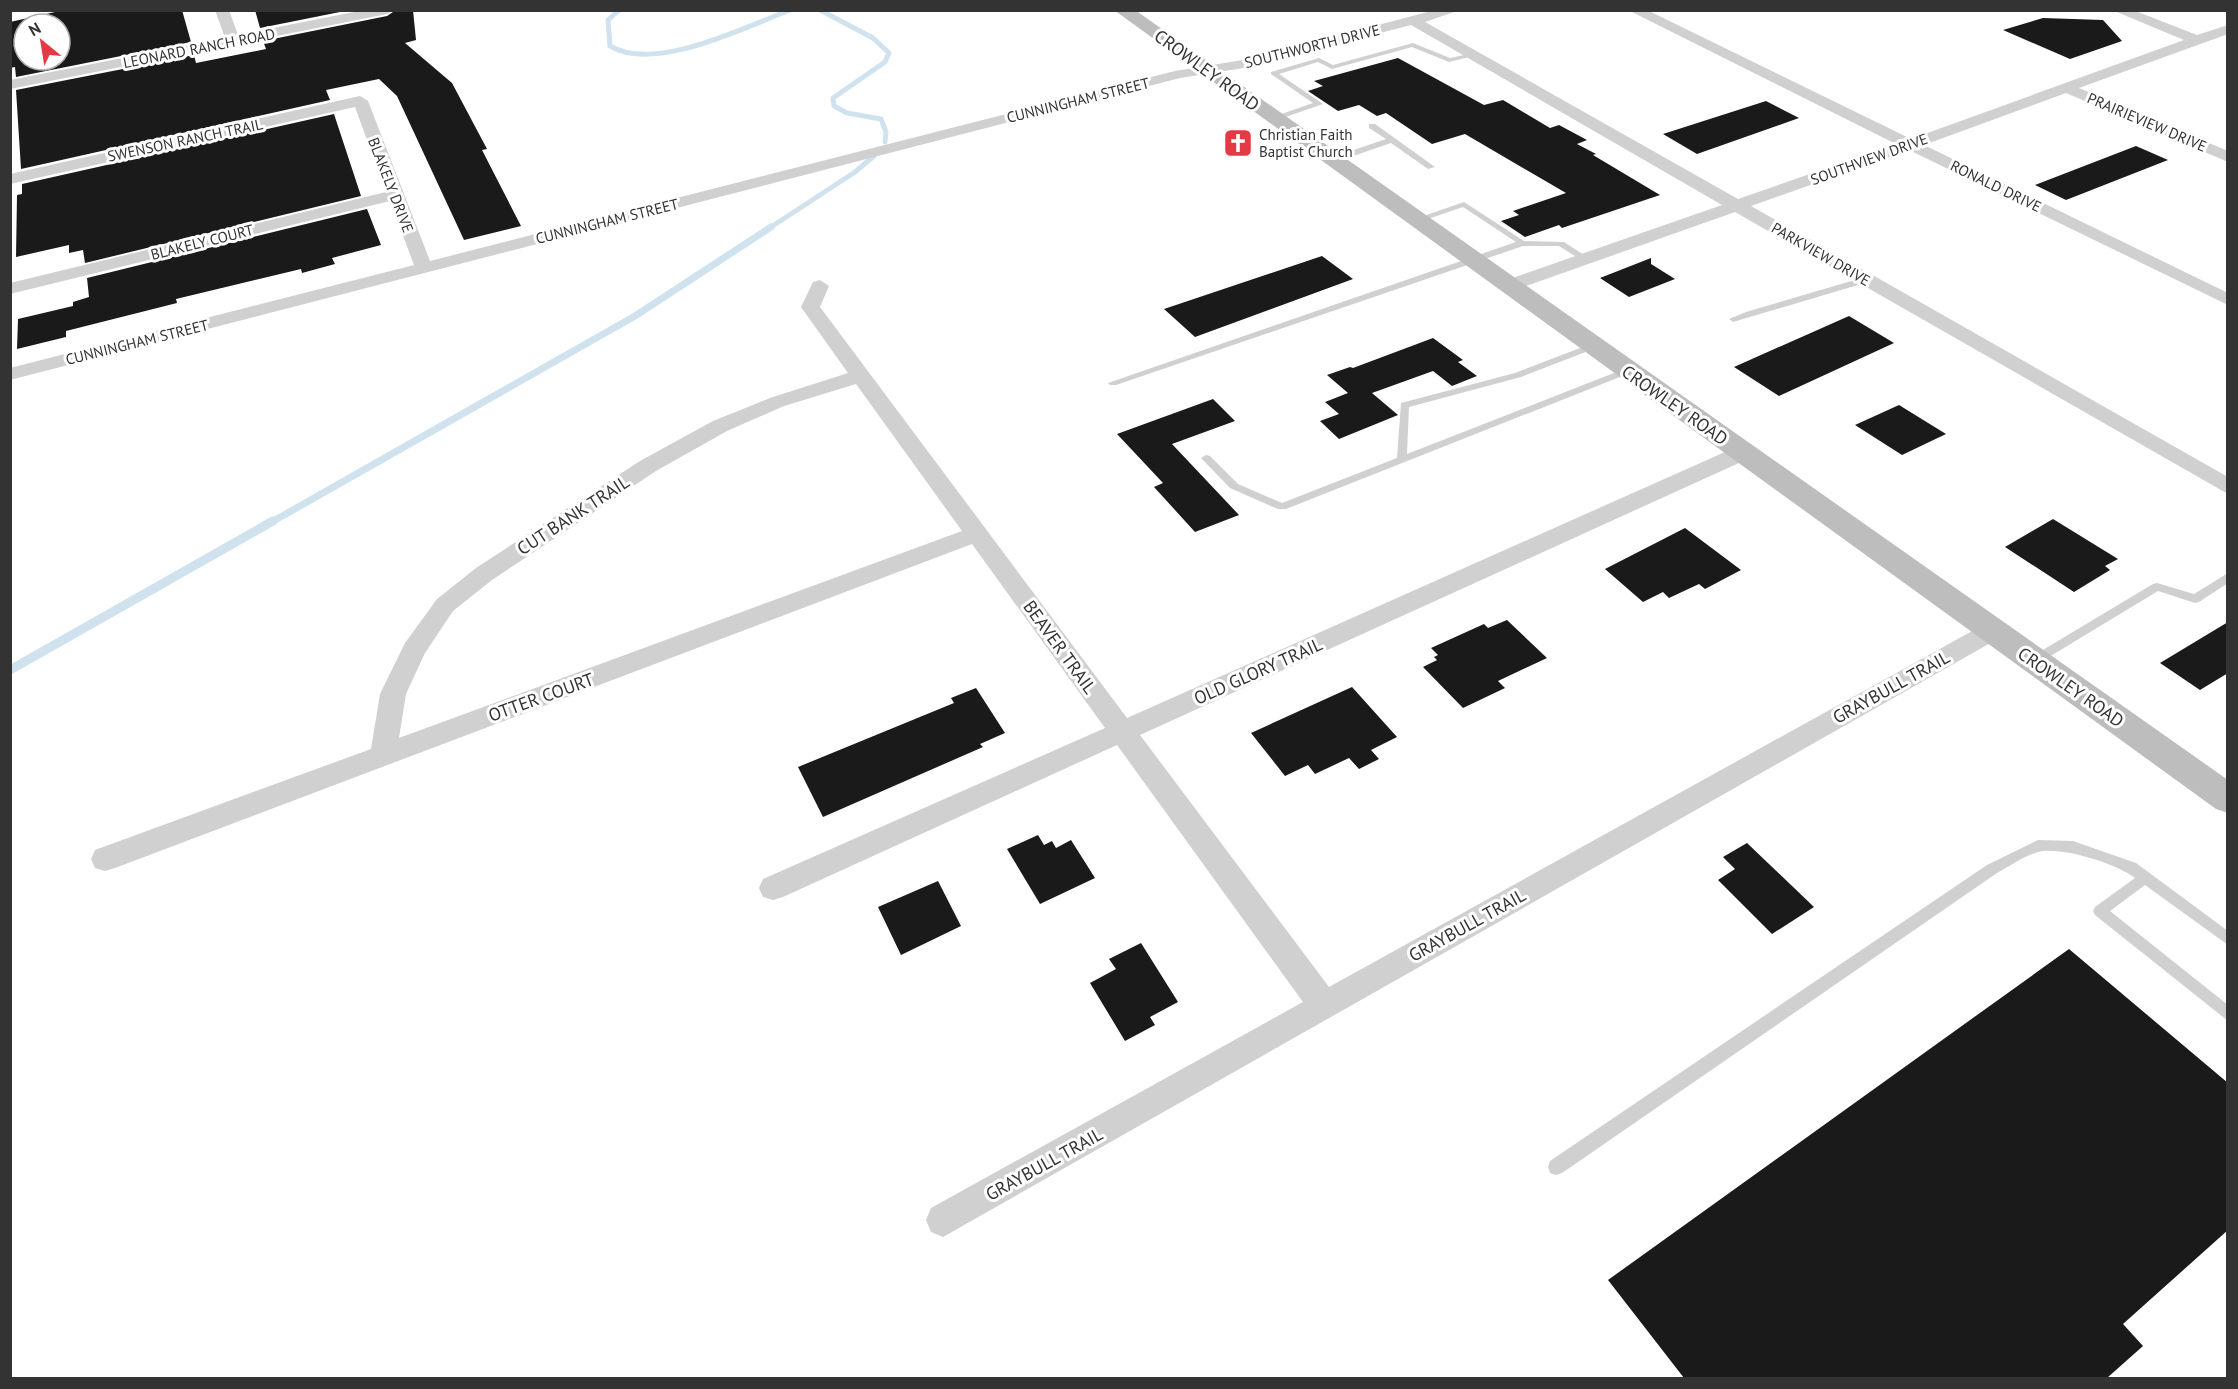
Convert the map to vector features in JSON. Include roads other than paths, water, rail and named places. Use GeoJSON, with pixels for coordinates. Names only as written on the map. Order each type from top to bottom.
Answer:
{"type":"FeatureCollection","features":[{"type":"Feature","properties":{"kind":"main road","name":"CROWLEY ROAD"},"geometry":{"type":"LineString","coordinates":[[1123,10],[2228,800]]}},
{"type":"Feature","properties":{"kind":"street"},"geometry":{"type":"LineString","coordinates":[[222,10],[233,41]]}},
{"type":"Feature","properties":{"kind":"street","name":"LEONARD RANCH ROAD"},"geometry":{"type":"LineString","coordinates":[[10,85],[387,10]]}},
{"type":"Feature","properties":{"kind":"street","name":"SOUTHWORTH DRIVE"},"geometry":{"type":"LineString","coordinates":[[1205,69],[1250,63],[1454,10]]}},
{"type":"Feature","properties":{"kind":"street","name":"RONALD DRIVE"},"geometry":{"type":"LineString","coordinates":[[1635,10],[2228,300]]}},
{"type":"Feature","properties":{"kind":"street"},"geometry":{"type":"LineString","coordinates":[[2119,10],[2228,48]]}},
{"type":"Feature","properties":{"kind":"street","name":"PARKVIEW DRIVE"},"geometry":{"type":"LineString","coordinates":[[1414,21],[2228,487]]}},
{"type":"Feature","properties":{"kind":"street","name":"SOUTHVIEW DRIVE"},"geometry":{"type":"LineString","coordinates":[[1509,286],[1912,144],[2228,29]]}},
{"type":"Feature","properties":{"kind":"street","name":"CUNNINGHAM STREET"},"geometry":{"type":"LineString","coordinates":[[10,374],[1205,69]]}},
{"type":"Feature","properties":{"kind":"street","name":"PRAIRIEVIEW DRIVE"},"geometry":{"type":"LineString","coordinates":[[2066,88],[2228,157]]}},
{"type":"Feature","properties":{"kind":"street","name":"BLAKELY DRIVE"},"geometry":{"type":"LineString","coordinates":[[360,101],[394,195],[424,268]]}},
{"type":"Feature","properties":{"kind":"street","name":"SWENSON RANCH TRAIL"},"geometry":{"type":"LineString","coordinates":[[10,179],[360,101]]}},
{"type":"Feature","properties":{"kind":"street","name":"BLAKELY COURT"},"geometry":{"type":"LineString","coordinates":[[10,289],[394,195]]}},
{"type":"Feature","properties":{"kind":"street","name":"BEAVER TRAIL"},"geometry":{"type":"LineString","coordinates":[[820,286],[810,307],[1324,1006]]}},
{"type":"Feature","properties":{"kind":"street","name":"CUT BANK TRAIL"},"geometry":{"type":"LineString","coordinates":[[383,756],[393,694],[414,649],[446,605],[484,574],[648,466],[720,426],[777,402],[861,376]]}},
{"type":"Feature","properties":{"kind":"street","name":"OLD GLORY TRAIL"},"geometry":{"type":"LineString","coordinates":[[773,888],[1742,453]]}},
{"type":"Feature","properties":{"kind":"street","name":"OTTER COURT"},"geometry":{"type":"LineString","coordinates":[[105,859],[977,534]]}},
{"type":"Feature","properties":{"kind":"street","name":"GRAYBULL TRAIL"},"geometry":{"type":"LineString","coordinates":[[943,1220],[1992,631]]}},
{"type":"Feature","properties":{"kind":"lane"},"geometry":{"type":"LineString","coordinates":[[1274,118],[1319,104],[1272,73],[1319,60],[1332,66],[1413,45],[1449,60],[1474,55]]}},
{"type":"Feature","properties":{"kind":"lane"},"geometry":{"type":"LineString","coordinates":[[1372,126],[1431,166]]}},
{"type":"Feature","properties":{"kind":"lane"},"geometry":{"type":"LineString","coordinates":[[1332,160],[1392,140]]}},
{"type":"Feature","properties":{"kind":"lane"},"geometry":{"type":"LineString","coordinates":[[1416,220],[1464,204],[1522,243]]}},
{"type":"Feature","properties":{"kind":"lane"},"geometry":{"type":"LineString","coordinates":[[1113,383],[1522,243],[1561,244],[1586,259]]}},
{"type":"Feature","properties":{"kind":"lane"},"geometry":{"type":"LineString","coordinates":[[1733,319],[1761,309],[1830,294],[1866,280]]}},
{"type":"Feature","properties":{"kind":"lane"},"geometry":{"type":"LineString","coordinates":[[1402,459],[1404,405],[1518,375],[1593,346]]}},
{"type":"Feature","properties":{"kind":"lane"},"geometry":{"type":"LineString","coordinates":[[1206,459],[1233,486],[1282,507],[1627,370]]}},
{"type":"Feature","properties":{"kind":"lane"},"geometry":{"type":"LineString","coordinates":[[2034,661],[2157,587],[2195,599],[2228,577]]}},
{"type":"Feature","properties":{"kind":"lane"},"geometry":{"type":"LineString","coordinates":[[1556,1167],[1992,869],[2038,846],[2073,847],[2131,867],[2228,939]]}},
{"type":"Feature","properties":{"kind":"lane"},"geometry":{"type":"LineString","coordinates":[[2145,878],[2100,911],[2228,1014]]}},
{"type":"Feature","properties":{"kind":"waterway"},"geometry":{"type":"LineString","coordinates":[[619,10],[608,20],[610,46],[629,53],[651,54],[675,51],[700,44],[790,10]]}},
{"type":"Feature","properties":{"kind":"waterway"},"geometry":{"type":"LineString","coordinates":[[820,10],[873,38],[889,53],[885,62],[833,98],[834,106],[847,113],[881,119],[886,132],[885,142]]}},
{"type":"Feature","properties":{"kind":"waterway"},"geometry":{"type":"LineString","coordinates":[[768,229],[855,172],[874,156]]}},
{"type":"Feature","properties":{"kind":"waterway"},"geometry":{"type":"LineString","coordinates":[[270,523],[635,316],[771,227]]}},
{"type":"Feature","properties":{"kind":"waterway"},"geometry":{"type":"LineString","coordinates":[[10,670],[273,521]]}},
{"type":"Feature","properties":{"kind":"place","name":"Christian Faith Baptist Church"},"geometry":{"type":"Point","coordinates":[1238,143]}}]}
